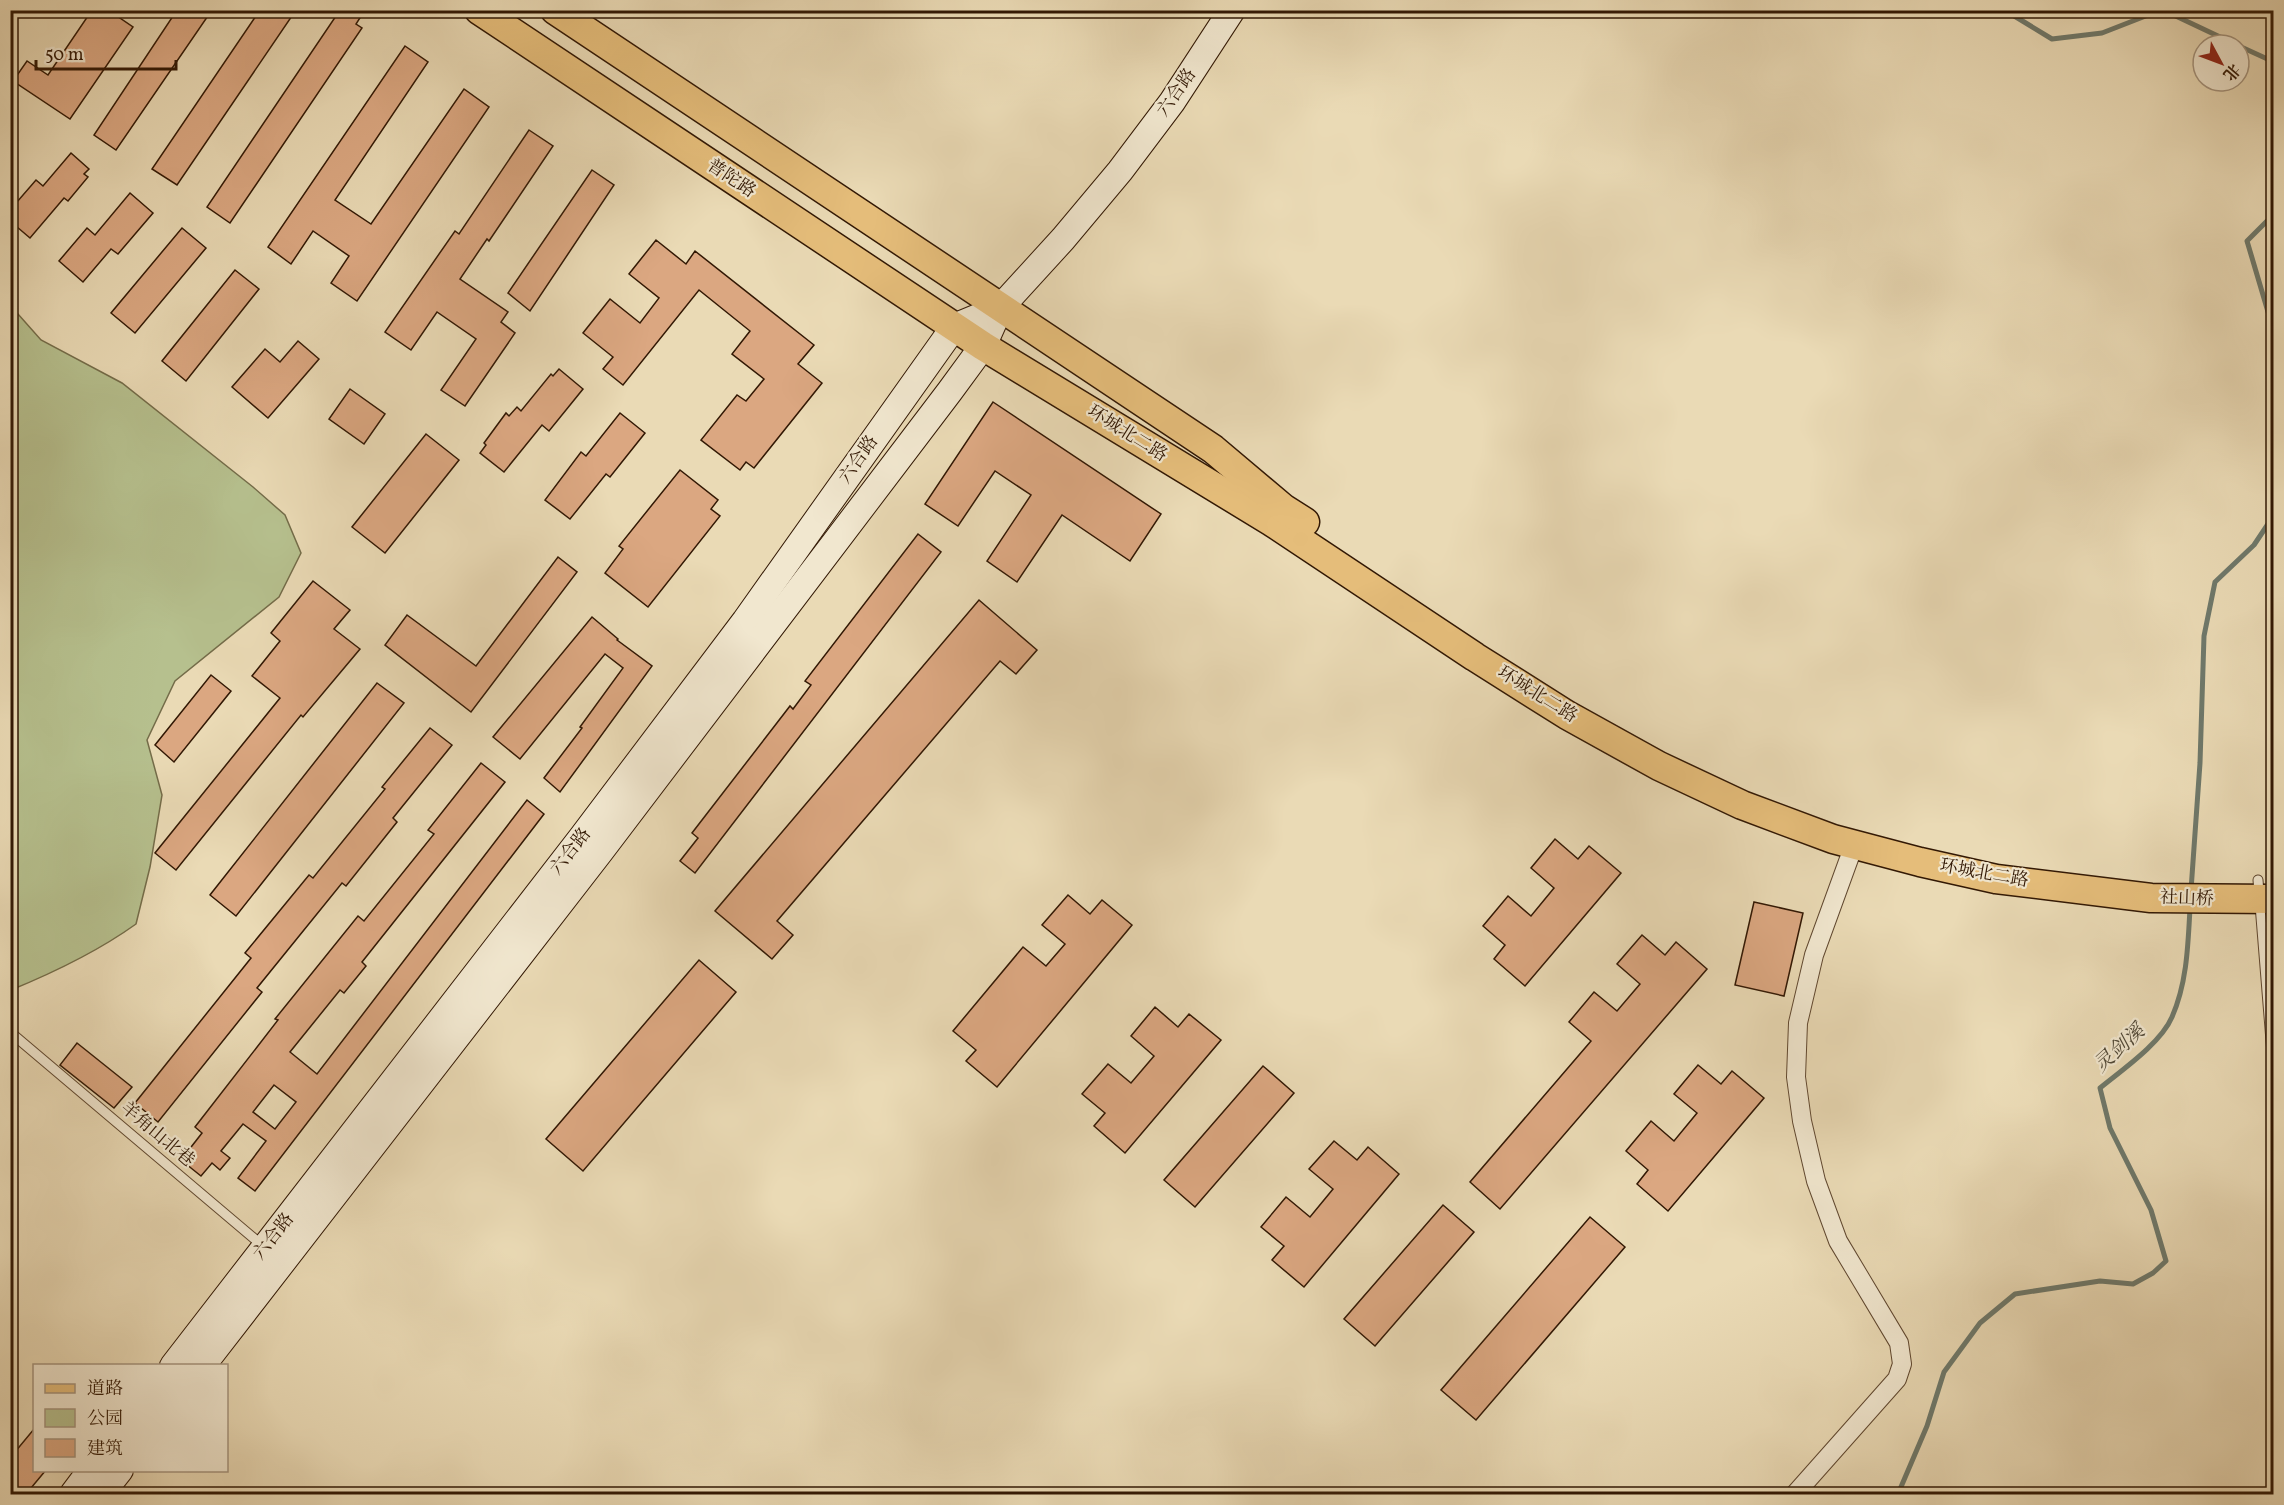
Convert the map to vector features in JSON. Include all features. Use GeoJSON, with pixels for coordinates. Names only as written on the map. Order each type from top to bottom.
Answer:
{"type":"FeatureCollection","features":[{"type":"Feature","properties":{"kind":"main road","name":"普陀路"},"geometry":{"type":"LineString","coordinates":[[479,10],[983,346]]}},
{"type":"Feature","properties":{"kind":"main road"},"geometry":{"type":"LineString","coordinates":[[555,10],[1000,308]]}},
{"type":"Feature","properties":{"kind":"main road","name":"六合路"},"geometry":{"type":"LineString","coordinates":[[174,1364],[274,1256],[600,852],[983,346],[1000,308],[1063,239],[1120,171],[1172,102],[1232,10]]}},
{"type":"Feature","properties":{"kind":"main road"},"geometry":{"type":"LineString","coordinates":[[954,327],[1000,308]]}},
{"type":"Feature","properties":{"kind":"main road","name":"环城北二路"},"geometry":{"type":"LineString","coordinates":[[1000,308],[1214,449],[1283,508],[1389,579],[1566,694],[1666,751],[1749,790],[1837,822],[1924,845],[2000,861],[2152,888]]}},
{"type":"Feature","properties":{"kind":"main road","name":"六合路"},"geometry":{"type":"LineString","coordinates":[[203,1364],[274,1256],[582,837],[745,621],[954,327]]}},
{"type":"Feature","properties":{"kind":"main road","name":"环城北二路"},"geometry":{"type":"LineString","coordinates":[[983,346],[1272,522],[1475,657],[1567,715],[1659,766],[1743,805],[1833,839],[1996,879],[2152,888]]}},
{"type":"Feature","properties":{"kind":"main road","name":"社山桥"},"geometry":{"type":"LineString","coordinates":[[2152,888],[2266,889]]}},
{"type":"Feature","properties":{"kind":"main road"},"geometry":{"type":"LineString","coordinates":[[73,1494],[90,1472]]}},
{"type":"Feature","properties":{"kind":"main road"},"geometry":{"type":"LineString","coordinates":[[101,1494],[118,1472]]}},
{"type":"Feature","properties":{"kind":"street"},"geometry":{"type":"LineString","coordinates":[[1795,1494],[1897,1379],[1902,1364],[1899,1343],[1838,1240],[1820,1191],[1802,1121],[1796,1077],[1798,1023],[1814,955],[1854,845]]}},
{"type":"Feature","properties":{"kind":"lane"},"geometry":{"type":"LineString","coordinates":[[2266,889],[2274,1078]]}},
{"type":"Feature","properties":{"kind":"lane","name":"羊角山北巷"},"geometry":{"type":"LineString","coordinates":[[10,1032],[274,1256]]}},
{"type":"Feature","properties":{"kind":"green space"},"geometry":{"type":"Polygon","coordinates":[[[10,305],[41,340],[122,383],[253,487],[285,515],[301,553],[279,597],[175,681],[147,740],[162,795],[150,867],[136,924],[75,961],[11,990],[10,305]]]}},
{"type":"Feature","properties":{"kind":"building"},"geometry":{"type":"Polygon","coordinates":[[[92,10],[108,10],[133,27],[70,119],[13,81],[27,61],[48,75],[92,10]]]}},
{"type":"Feature","properties":{"kind":"building"},"geometry":{"type":"Polygon","coordinates":[[[177,10],[212,10],[116,150],[94,135],[177,10]]]}},
{"type":"Feature","properties":{"kind":"building"},"geometry":{"type":"Polygon","coordinates":[[[260,10],[296,10],[177,185],[152,169],[260,10]]]}},
{"type":"Feature","properties":{"kind":"building"},"geometry":{"type":"Polygon","coordinates":[[[340,10],[365,10],[356,24],[362,28],[230,223],[207,207],[340,10]]]}},
{"type":"Feature","properties":{"kind":"building"},"geometry":{"type":"Polygon","coordinates":[[[405,46],[428,62],[335,200],[371,224],[464,89],[489,107],[357,301],[331,283],[349,256],[313,231],[291,264],[268,247],[405,46]]]}},
{"type":"Feature","properties":{"kind":"building"},"geometry":{"type":"Polygon","coordinates":[[[529,130],[553,146],[489,241],[487,239],[460,279],[508,312],[501,322],[515,333],[465,406],[441,390],[476,339],[437,312],[411,350],[385,332],[455,231],[459,234],[529,130]]]}},
{"type":"Feature","properties":{"kind":"building"},"geometry":{"type":"Polygon","coordinates":[[[71,153],[89,169],[84,174],[88,177],[68,201],[64,198],[30,238],[10,221],[10,210],[36,180],[43,186],[71,153]]]}},
{"type":"Feature","properties":{"kind":"building"},"geometry":{"type":"Polygon","coordinates":[[[592,170],[614,185],[530,311],[508,293],[592,170]]]}},
{"type":"Feature","properties":{"kind":"building"},"geometry":{"type":"Polygon","coordinates":[[[130,193],[153,213],[118,254],[111,249],[83,282],[59,261],[87,228],[95,235],[130,193]]]}},
{"type":"Feature","properties":{"kind":"building"},"geometry":{"type":"Polygon","coordinates":[[[182,228],[206,248],[135,333],[111,313],[182,228]]]}},
{"type":"Feature","properties":{"kind":"building"},"geometry":{"type":"Polygon","coordinates":[[[656,240],[686,264],[695,251],[814,345],[798,364],[822,383],[754,468],[746,462],[740,470],[701,440],[737,395],[746,401],[764,379],[732,354],[750,331],[699,290],[623,385],[603,369],[613,357],[583,333],[610,299],[640,323],[659,298],[629,274],[656,240]]]}},
{"type":"Feature","properties":{"kind":"building"},"geometry":{"type":"Polygon","coordinates":[[[235,270],[259,289],[186,381],[162,361],[235,270]]]}},
{"type":"Feature","properties":{"kind":"building"},"geometry":{"type":"Polygon","coordinates":[[[298,341],[319,359],[268,418],[232,387],[265,349],[280,362],[298,341]]]}},
{"type":"Feature","properties":{"kind":"building"},"geometry":{"type":"Polygon","coordinates":[[[559,369],[583,389],[549,431],[542,425],[504,472],[480,453],[486,445],[484,443],[506,413],[509,416],[517,407],[521,411],[551,374],[553,376],[559,369]]]}},
{"type":"Feature","properties":{"kind":"building"},"geometry":{"type":"Polygon","coordinates":[[[350,389],[385,414],[364,444],[329,419],[350,389]]]}},
{"type":"Feature","properties":{"kind":"building"},"geometry":{"type":"Polygon","coordinates":[[[993,402],[1161,514],[1130,561],[1062,515],[1017,582],[987,561],[1031,495],[995,471],[958,526],[925,504],[993,402]]]}},
{"type":"Feature","properties":{"kind":"building"},"geometry":{"type":"Polygon","coordinates":[[[620,413],[645,433],[610,477],[606,474],[570,519],[545,500],[581,452],[586,456],[620,413]]]}},
{"type":"Feature","properties":{"kind":"building"},"geometry":{"type":"Polygon","coordinates":[[[426,434],[459,460],[385,553],[352,527],[426,434]]]}},
{"type":"Feature","properties":{"kind":"building"},"geometry":{"type":"Polygon","coordinates":[[[680,470],[718,500],[711,509],[720,516],[648,607],[605,573],[623,549],[619,546],[680,470]]]}},
{"type":"Feature","properties":{"kind":"building"},"geometry":{"type":"Polygon","coordinates":[[[918,534],[941,552],[695,873],[680,861],[698,838],[692,833],[790,706],[793,709],[811,685],[805,681],[918,534]]]}},
{"type":"Feature","properties":{"kind":"building"},"geometry":{"type":"Polygon","coordinates":[[[558,557],[577,572],[471,712],[385,645],[407,615],[476,666],[558,557]]]}},
{"type":"Feature","properties":{"kind":"building"},"geometry":{"type":"Polygon","coordinates":[[[313,581],[350,610],[334,629],[360,649],[303,717],[301,715],[176,870],[155,853],[280,698],[252,676],[280,641],[271,633],[313,581]]]}},
{"type":"Feature","properties":{"kind":"building"},"geometry":{"type":"Polygon","coordinates":[[[979,600],[1037,650],[1016,674],[1000,661],[777,921],[793,935],[772,959],[715,911],[979,600]]]}},
{"type":"Feature","properties":{"kind":"building"},"geometry":{"type":"Polygon","coordinates":[[[592,617],[617,640],[652,666],[560,792],[544,778],[623,668],[605,654],[520,759],[493,737],[592,617]]]}},
{"type":"Feature","properties":{"kind":"building"},"geometry":{"type":"Polygon","coordinates":[[[211,675],[231,691],[174,762],[155,745],[211,675]]]}},
{"type":"Feature","properties":{"kind":"building"},"geometry":{"type":"Polygon","coordinates":[[[377,683],[404,703],[236,916],[210,895],[377,683]]]}},
{"type":"Feature","properties":{"kind":"building"},"geometry":{"type":"Polygon","coordinates":[[[430,728],[452,745],[393,818],[397,822],[346,886],[342,883],[257,988],[262,992],[158,1122],[135,1103],[251,958],[245,953],[309,875],[313,878],[385,789],[382,787],[430,728]]]}},
{"type":"Feature","properties":{"kind":"building"},"geometry":{"type":"Polygon","coordinates":[[[481,763],[505,782],[362,962],[366,966],[344,993],[340,990],[290,1052],[317,1074],[527,800],[544,814],[255,1191],[238,1178],[266,1141],[243,1124],[221,1151],[230,1158],[220,1170],[212,1163],[201,1176],[181,1160],[202,1133],[195,1127],[278,1020],[275,1019],[358,916],[364,921],[434,834],[428,830],[481,763]],[[274,1085],[253,1112],[275,1129],[296,1102],[274,1085]]]}},
{"type":"Feature","properties":{"kind":"building"},"geometry":{"type":"Polygon","coordinates":[[[1555,839],[1578,859],[1589,846],[1621,873],[1525,986],[1494,959],[1505,945],[1483,926],[1508,896],[1531,916],[1554,888],[1531,868],[1555,839]]]}},
{"type":"Feature","properties":{"kind":"building"},"geometry":{"type":"Polygon","coordinates":[[[1068,895],[1090,914],[1102,900],[1132,925],[997,1087],[966,1061],[976,1050],[953,1031],[1023,947],[1046,966],[1065,944],[1042,925],[1068,895]]]}},
{"type":"Feature","properties":{"kind":"building"},"geometry":{"type":"Polygon","coordinates":[[[1754,902],[1803,913],[1784,996],[1735,985],[1754,902]]]}},
{"type":"Feature","properties":{"kind":"building"},"geometry":{"type":"Polygon","coordinates":[[[1642,935],[1665,955],[1676,942],[1707,969],[1500,1209],[1470,1182],[1591,1041],[1569,1022],[1594,992],[1617,1011],[1640,984],[1617,964],[1642,935]]]}},
{"type":"Feature","properties":{"kind":"building"},"geometry":{"type":"Polygon","coordinates":[[[699,960],[736,992],[583,1171],[546,1139],[699,960]]]}},
{"type":"Feature","properties":{"kind":"building"},"geometry":{"type":"Polygon","coordinates":[[[1155,1007],[1178,1027],[1189,1014],[1221,1040],[1125,1153],[1094,1126],[1105,1113],[1082,1094],[1108,1064],[1131,1083],[1154,1056],[1131,1036],[1155,1007]]]}},
{"type":"Feature","properties":{"kind":"building"},"geometry":{"type":"Polygon","coordinates":[[[77,1043],[132,1087],[114,1108],[60,1065],[77,1043]]]}},
{"type":"Feature","properties":{"kind":"building"},"geometry":{"type":"Polygon","coordinates":[[[1698,1065],[1721,1084],[1732,1071],[1764,1098],[1668,1211],[1637,1184],[1648,1170],[1626,1151],[1651,1121],[1674,1141],[1697,1113],[1674,1094],[1698,1065]]]}},
{"type":"Feature","properties":{"kind":"building"},"geometry":{"type":"Polygon","coordinates":[[[1263,1066],[1294,1093],[1195,1207],[1164,1180],[1263,1066]]]}},
{"type":"Feature","properties":{"kind":"building"},"geometry":{"type":"Polygon","coordinates":[[[1334,1141],[1357,1160],[1368,1147],[1399,1174],[1304,1287],[1272,1260],[1284,1246],[1261,1227],[1286,1197],[1310,1217],[1333,1189],[1309,1169],[1334,1141]]]}},
{"type":"Feature","properties":{"kind":"building"},"geometry":{"type":"Polygon","coordinates":[[[1443,1205],[1474,1232],[1375,1346],[1344,1319],[1443,1205]]]}},
{"type":"Feature","properties":{"kind":"building"},"geometry":{"type":"Polygon","coordinates":[[[1590,1217],[1625,1247],[1476,1420],[1441,1390],[1590,1217]]]}},
{"type":"Feature","properties":{"kind":"building"},"geometry":{"type":"Polygon","coordinates":[[[33,1430],[33,1472],[44,1472],[26,1494],[10,1484],[10,1458],[33,1430]]]}},
{"type":"Feature","properties":{"kind":"waterway","name":"灵剑溪"},"geometry":{"type":"LineString","coordinates":[[2009,10],[2011,14],[2052,39],[2102,33],[2161,10]]}},
{"type":"Feature","properties":{"kind":"waterway","name":"灵剑溪"},"geometry":{"type":"LineString","coordinates":[[2163,10],[2212,33]]}},
{"type":"Feature","properties":{"kind":"waterway","name":"灵剑溪"},"geometry":{"type":"LineString","coordinates":[[2251,51],[2274,62]]}},
{"type":"Feature","properties":{"kind":"waterway","name":"灵剑溪"},"geometry":{"type":"LineString","coordinates":[[2274,218],[2268,220],[2247,241],[2274,332]]}},
{"type":"Feature","properties":{"kind":"waterway","name":"灵剑溪"},"geometry":{"type":"LineString","coordinates":[[2191,890],[2200,763],[2204,636],[2215,582],[2254,545],[2274,515]]}},
{"type":"Feature","properties":{"kind":"waterway","name":"灵剑溪"},"geometry":{"type":"LineString","coordinates":[[1898,1494],[1927,1426],[1944,1372],[1980,1323],[2015,1294],[2100,1281],[2133,1284],[2153,1273],[2166,1261],[2151,1210],[2110,1128],[2100,1088],[2150,1046],[2167,1027],[2177,1004],[2184,977],[2190,908]]}}]}
